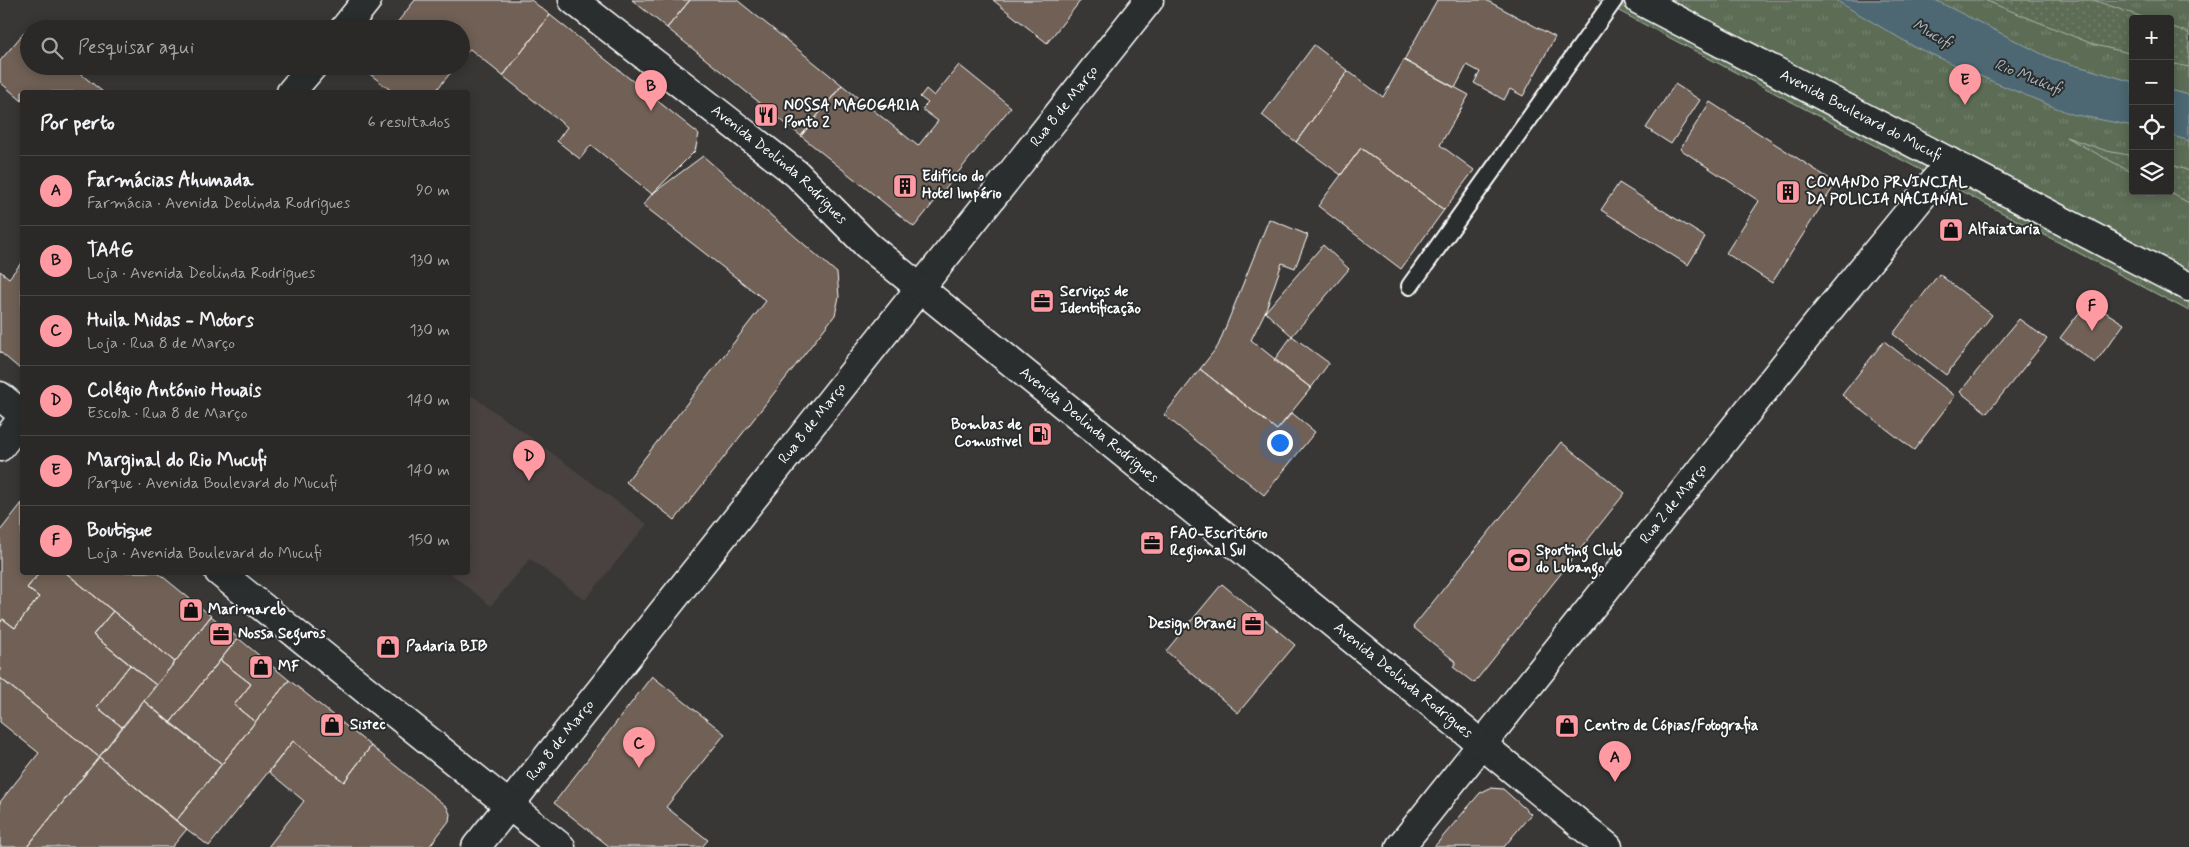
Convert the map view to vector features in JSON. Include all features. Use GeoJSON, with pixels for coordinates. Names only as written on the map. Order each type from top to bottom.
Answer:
{"type":"FeatureCollection","features":[{"type":"Feature","properties":{"kind":"street"},"geometry":{"type":"LineString","coordinates":[[351,20],[367,0]]}},
{"type":"Feature","properties":{"kind":"street","name":"Avenida Deolinda Rodrigues"},"geometry":{"type":"LineString","coordinates":[[573,0],[797,174],[868,245],[1608,847]]}},
{"type":"Feature","properties":{"kind":"street","name":"Rua 8 de Março"},"geometry":{"type":"LineString","coordinates":[[476,847],[1149,0]]}},
{"type":"Feature","properties":{"kind":"street","name":"Avenida Boulevard do Mucufi"},"geometry":{"type":"LineString","coordinates":[[1639,0],[2189,287]]}},
{"type":"Feature","properties":{"kind":"street"},"geometry":{"type":"LineString","coordinates":[[293,90],[305,75]]}},
{"type":"Feature","properties":{"kind":"street","name":"Rua 2 de Março"},"geometry":{"type":"LineString","coordinates":[[1400,847],[1805,339],[1950,162]]}},
{"type":"Feature","properties":{"kind":"street"},"geometry":{"type":"LineString","coordinates":[[0,396],[20,412]]}},
{"type":"Feature","properties":{"kind":"street"},"geometry":{"type":"LineString","coordinates":[[0,447],[20,422]]}},
{"type":"Feature","properties":{"kind":"street"},"geometry":{"type":"LineString","coordinates":[[223,575],[561,847]]}},
{"type":"Feature","properties":{"kind":"lane"},"geometry":{"type":"LineString","coordinates":[[1410,286],[1614,0]]}},
{"type":"Feature","properties":{"kind":"shaded area"},"geometry":{"type":"Polygon","coordinates":[[[470,394],[647,524],[585,600],[530,559],[491,606],[452,575],[470,575],[470,394]]]}},
{"type":"Feature","properties":{"kind":"green space"},"geometry":{"type":"Polygon","coordinates":[[[1598,0],[2189,0],[2189,311],[1598,0]]]}},
{"type":"Feature","properties":{"kind":"green space"},"geometry":{"type":"Polygon","coordinates":[[[1984,0],[2093,0],[2136,15],[2129,15],[2129,53],[2095,45],[1984,0]]]}},
{"type":"Feature","properties":{"kind":"green space"},"geometry":{"type":"Polygon","coordinates":[[[2174,27],[2189,33],[2189,67],[2174,64],[2174,27]]]}},
{"type":"Feature","properties":{"kind":"green space"},"geometry":{"type":"Polygon","coordinates":[[[2066,137],[2107,151],[2129,155],[2129,171],[2066,137]]]}},
{"type":"Feature","properties":{"kind":"green space"},"geometry":{"type":"Polygon","coordinates":[[[2174,165],[2189,171],[2189,203],[2174,195],[2174,165]]]}},
{"type":"Feature","properties":{"kind":"water"},"geometry":{"type":"Polygon","coordinates":[[[1835,0],[1935,0],[2050,58],[2129,81],[2129,125],[2071,114],[1913,46],[1835,0]]]}},
{"type":"Feature","properties":{"kind":"water"},"geometry":{"type":"Polygon","coordinates":[[[2174,91],[2189,95],[2189,141],[2174,136],[2174,91]]]}},
{"type":"Feature","properties":{"kind":"building"},"geometry":{"type":"Polygon","coordinates":[[[415,0],[531,0],[550,15],[503,76],[470,49],[470,20],[399,20],[415,0]]]}},
{"type":"Feature","properties":{"kind":"building"},"geometry":{"type":"Polygon","coordinates":[[[632,0],[690,0],[667,28],[632,0]]]}},
{"type":"Feature","properties":{"kind":"building"},"geometry":{"type":"Polygon","coordinates":[[[690,0],[737,0],[842,85],[801,136],[667,28],[690,0]]]}},
{"type":"Feature","properties":{"kind":"building"},"geometry":{"type":"Polygon","coordinates":[[[993,0],[1081,0],[1047,43],[993,0]]]}},
{"type":"Feature","properties":{"kind":"building"},"geometry":{"type":"Polygon","coordinates":[[[1437,0],[1486,0],[1555,37],[1523,96],[1510,89],[1504,100],[1474,83],[1480,72],[1467,65],[1455,88],[1404,60],[1437,0]]]}},
{"type":"Feature","properties":{"kind":"building"},"geometry":{"type":"Polygon","coordinates":[[[550,15],[699,134],[695,151],[652,194],[591,145],[580,159],[557,141],[567,127],[503,76],[550,15]]]}},
{"type":"Feature","properties":{"kind":"building"},"geometry":{"type":"Polygon","coordinates":[[[20,37],[20,75],[82,75],[101,90],[20,90],[20,99],[0,82],[0,61],[20,37]]]}},
{"type":"Feature","properties":{"kind":"building"},"geometry":{"type":"Polygon","coordinates":[[[1314,45],[1348,71],[1296,142],[1262,115],[1314,45]]]}},
{"type":"Feature","properties":{"kind":"building"},"geometry":{"type":"Polygon","coordinates":[[[1404,60],[1469,95],[1440,145],[1474,170],[1444,210],[1361,148],[1341,175],[1296,142],[1348,71],[1383,97],[1404,60]]]}},
{"type":"Feature","properties":{"kind":"building","name":"Edifício do Hotel Império"},"geometry":{"type":"Polygon","coordinates":[[[959,65],[1011,107],[914,227],[801,136],[842,85],[918,146],[938,121],[922,109],[928,103],[920,97],[926,89],[934,96],[959,65]]]}},
{"type":"Feature","properties":{"kind":"building"},"geometry":{"type":"Polygon","coordinates":[[[371,75],[449,75],[437,90],[390,90],[371,75]]]}},
{"type":"Feature","properties":{"kind":"building"},"geometry":{"type":"Polygon","coordinates":[[[1675,84],[1700,100],[1671,144],[1646,128],[1675,84]]]}},
{"type":"Feature","properties":{"kind":"building","name":"COMANDO PRVINCIAL DA POLICIA NACIANAL"},"geometry":{"type":"Polygon","coordinates":[[[1710,102],[1836,183],[1772,283],[1726,253],[1759,201],[1680,149],[1710,102]]]}},
{"type":"Feature","properties":{"kind":"building"},"geometry":{"type":"Polygon","coordinates":[[[1361,148],[1444,210],[1401,269],[1318,206],[1361,148]]]}},
{"type":"Feature","properties":{"kind":"building"},"geometry":{"type":"Polygon","coordinates":[[[703,156],[837,273],[839,297],[835,315],[675,520],[626,482],[766,301],[643,205],[652,194],[703,156]]]}},
{"type":"Feature","properties":{"kind":"building"},"geometry":{"type":"Polygon","coordinates":[[[1619,183],[1705,237],[1688,265],[1601,210],[1619,183]]]}},
{"type":"Feature","properties":{"kind":"building"},"geometry":{"type":"Polygon","coordinates":[[[1269,219],[1308,235],[1295,268],[1282,263],[1265,312],[1251,340],[1311,388],[1277,430],[1200,369],[1218,346],[1269,219]]]}},
{"type":"Feature","properties":{"kind":"building"},"geometry":{"type":"Polygon","coordinates":[[[1323,245],[1349,269],[1292,336],[1265,312],[1323,245]]]}},
{"type":"Feature","properties":{"kind":"building"},"geometry":{"type":"Polygon","coordinates":[[[20,264],[20,369],[0,352],[0,271],[9,278],[20,264]]]}},
{"type":"Feature","properties":{"kind":"building"},"geometry":{"type":"Polygon","coordinates":[[[1939,274],[1992,315],[1946,375],[1893,334],[1939,274]]]}},
{"type":"Feature","properties":{"kind":"building"},"geometry":{"type":"Polygon","coordinates":[[[2088,301],[2124,324],[2095,363],[2060,338],[2088,301]]]}},
{"type":"Feature","properties":{"kind":"building"},"geometry":{"type":"Polygon","coordinates":[[[2019,319],[2047,339],[1987,413],[1960,392],[2019,319]]]}},
{"type":"Feature","properties":{"kind":"building"},"geometry":{"type":"Polygon","coordinates":[[[1292,336],[1329,363],[1311,388],[1274,360],[1292,336]]]}},
{"type":"Feature","properties":{"kind":"building"},"geometry":{"type":"Polygon","coordinates":[[[1884,341],[1955,396],[1914,450],[1842,395],[1884,341]]]}},
{"type":"Feature","properties":{"kind":"building"},"geometry":{"type":"Polygon","coordinates":[[[1200,369],[1277,430],[1292,413],[1315,432],[1264,495],[1164,415],[1200,369]]]}},
{"type":"Feature","properties":{"kind":"building","name":"Sporting Club do Lubango"},"geometry":{"type":"Polygon","coordinates":[[[1561,442],[1625,493],[1474,683],[1453,667],[1456,662],[1413,627],[1561,442]]]}},
{"type":"Feature","properties":{"kind":"building"},"geometry":{"type":"Polygon","coordinates":[[[20,506],[20,575],[38,575],[27,588],[39,597],[15,628],[3,619],[0,623],[0,531],[20,506]]]}},
{"type":"Feature","properties":{"kind":"building"},"geometry":{"type":"Polygon","coordinates":[[[38,575],[69,575],[113,611],[93,635],[130,665],[97,707],[122,727],[99,757],[0,678],[0,623],[3,619],[15,628],[39,597],[27,588],[38,575]]]}},
{"type":"Feature","properties":{"kind":"building"},"geometry":{"type":"Polygon","coordinates":[[[69,575],[161,575],[211,616],[175,662],[69,575]]]}},
{"type":"Feature","properties":{"kind":"building"},"geometry":{"type":"Polygon","coordinates":[[[1222,584],[1295,645],[1238,713],[1166,651],[1222,584]]]}},
{"type":"Feature","properties":{"kind":"building"},"geometry":{"type":"Polygon","coordinates":[[[113,611],[175,662],[156,685],[93,635],[113,611]]]}},
{"type":"Feature","properties":{"kind":"building"},"geometry":{"type":"Polygon","coordinates":[[[211,616],[238,638],[170,723],[144,701],[211,616]]]}},
{"type":"Feature","properties":{"kind":"building"},"geometry":{"type":"Polygon","coordinates":[[[238,638],[289,680],[255,722],[234,705],[251,684],[220,660],[238,638]]]}},
{"type":"Feature","properties":{"kind":"building"},"geometry":{"type":"Polygon","coordinates":[[[220,660],[251,684],[234,705],[255,722],[222,764],[170,723],[220,660]]]}},
{"type":"Feature","properties":{"kind":"building"},"geometry":{"type":"Polygon","coordinates":[[[130,665],[156,685],[122,727],[97,707],[130,665]]]}},
{"type":"Feature","properties":{"kind":"building"},"geometry":{"type":"Polygon","coordinates":[[[652,676],[725,734],[666,807],[708,840],[702,847],[610,847],[554,803],[652,676]]]}},
{"type":"Feature","properties":{"kind":"building"},"geometry":{"type":"Polygon","coordinates":[[[0,678],[99,757],[27,847],[0,847],[0,802],[39,753],[0,722],[0,678]]]}},
{"type":"Feature","properties":{"kind":"building"},"geometry":{"type":"Polygon","coordinates":[[[289,680],[371,746],[344,782],[293,741],[209,846],[176,821],[289,680]]]}},
{"type":"Feature","properties":{"kind":"building"},"geometry":{"type":"Polygon","coordinates":[[[144,701],[222,764],[176,821],[99,757],[144,701]]]}},
{"type":"Feature","properties":{"kind":"building"},"geometry":{"type":"Polygon","coordinates":[[[293,741],[344,782],[371,746],[447,807],[450,814],[449,821],[429,847],[268,847],[304,801],[269,772],[293,741]]]}},
{"type":"Feature","properties":{"kind":"building"},"geometry":{"type":"Polygon","coordinates":[[[99,757],[187,829],[172,847],[27,847],[99,757]]]}},
{"type":"Feature","properties":{"kind":"building"},"geometry":{"type":"Polygon","coordinates":[[[1490,788],[1503,789],[1531,814],[1504,847],[1434,847],[1480,793],[1490,788]]]}},
{"type":"Feature","properties":{"kind":"place","name":"Marginal do Rio Mucufi"},"geometry":{"type":"Point","coordinates":[1965,105]}},
{"type":"Feature","properties":{"kind":"place","name":"TAAG"},"geometry":{"type":"Point","coordinates":[651,111]}},
{"type":"Feature","properties":{"kind":"place","name":"NOSSA MAGOGARIA Ponto 2"},"geometry":{"type":"Point","coordinates":[766,115]}},
{"type":"Feature","properties":{"kind":"place","name":"Edifício do Hotel Império"},"geometry":{"type":"Point","coordinates":[905,186]}},
{"type":"Feature","properties":{"kind":"place","name":"COMANDO PRVINCIAL DA POLICIA NACIANAL"},"geometry":{"type":"Point","coordinates":[1788,192]}},
{"type":"Feature","properties":{"kind":"place","name":"Alfaiataria"},"geometry":{"type":"Point","coordinates":[1951,230]}},
{"type":"Feature","properties":{"kind":"place","name":"Serviços de Identificação"},"geometry":{"type":"Point","coordinates":[1042,301]}},
{"type":"Feature","properties":{"kind":"place","name":"Boutique"},"geometry":{"type":"Point","coordinates":[2092,331]}},
{"type":"Feature","properties":{"kind":"place","name":"Bombas de Comustivel"},"geometry":{"type":"Point","coordinates":[1040,434]}},
{"type":"Feature","properties":{"kind":"place","name":"Colégio António Houais"},"geometry":{"type":"Point","coordinates":[529,481]}},
{"type":"Feature","properties":{"kind":"place","name":"FAO-Escritório Regional Sul"},"geometry":{"type":"Point","coordinates":[1152,543]}},
{"type":"Feature","properties":{"kind":"place","name":"Sporting Club do Lubango"},"geometry":{"type":"Point","coordinates":[1519,560]}},
{"type":"Feature","properties":{"kind":"place","name":"Marimareb"},"geometry":{"type":"Point","coordinates":[191,610]}},
{"type":"Feature","properties":{"kind":"place","name":"Design Branei"},"geometry":{"type":"Point","coordinates":[1253,624]}},
{"type":"Feature","properties":{"kind":"place","name":"Nossa Seguros"},"geometry":{"type":"Point","coordinates":[221,634]}},
{"type":"Feature","properties":{"kind":"place","name":"Padaria BIB"},"geometry":{"type":"Point","coordinates":[388,647]}},
{"type":"Feature","properties":{"kind":"place","name":"MF"},"geometry":{"type":"Point","coordinates":[261,667]}},
{"type":"Feature","properties":{"kind":"place","name":"Sistec"},"geometry":{"type":"Point","coordinates":[332,725]}},
{"type":"Feature","properties":{"kind":"place","name":"Centro de Cópias/Fotografia"},"geometry":{"type":"Point","coordinates":[1567,726]}},
{"type":"Feature","properties":{"kind":"place","name":"Huila Midas - Motors"},"geometry":{"type":"Point","coordinates":[639,768]}},
{"type":"Feature","properties":{"kind":"place","name":"Farmácias Ahumada"},"geometry":{"type":"Point","coordinates":[1615,782]}},
{"type":"Feature","properties":{"kind":"water label","name":"Mucufi"},"geometry":{"type":"Point","coordinates":[1932,34]}},
{"type":"Feature","properties":{"kind":"water label","name":"Rio Mukufi"},"geometry":{"type":"Point","coordinates":[2028,77]}}]}
